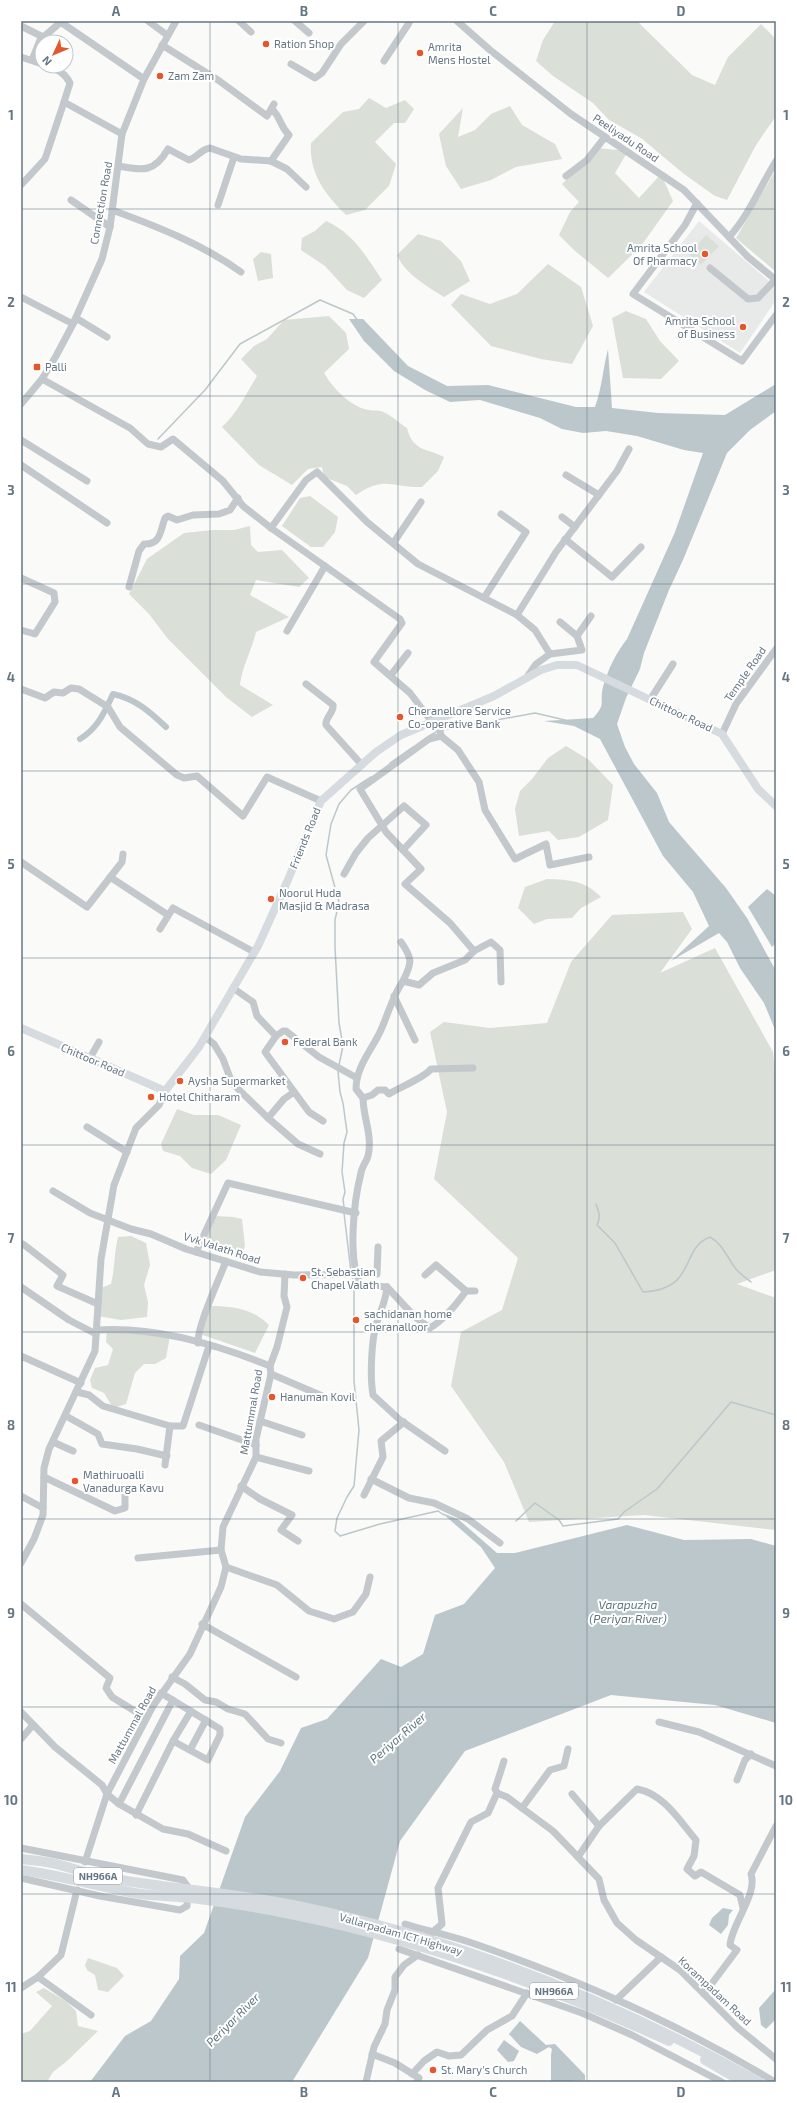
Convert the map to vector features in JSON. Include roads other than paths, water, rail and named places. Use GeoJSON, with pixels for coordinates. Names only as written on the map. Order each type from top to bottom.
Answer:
{"type":"FeatureCollection","features":[{"type":"Feature","properties":{"kind":"highway","name":"Vallarpadam ICT Highway"},"geometry":{"type":"LineString","coordinates":[[21,1858],[51,1863],[105,1878],[174,1893]]}},
{"type":"Feature","properties":{"kind":"highway","name":"Vallarpadam ICT Highway"},"geometry":{"type":"LineString","coordinates":[[21,1870],[46,1873],[135,1893],[174,1893],[297,1906],[389,1933],[478,1955],[552,1978],[637,2019],[714,2061],[743,2082]]}},
{"type":"Feature","properties":{"kind":"highway","name":"Vallarpadam ICT Highway"},"geometry":{"type":"LineString","coordinates":[[389,1933],[536,1984],[630,2023],[758,2082]]}},
{"type":"Feature","properties":{"kind":"highway"},"geometry":{"type":"LineString","coordinates":[[530,1994],[536,1984]]}},
{"type":"Feature","properties":{"kind":"main road","name":"Friends Road"},"geometry":{"type":"LineString","coordinates":[[165,1091],[205,1037],[254,952],[287,882],[321,801],[362,765],[401,735],[437,728],[527,677],[550,667],[566,664],[577,665],[601,677]]}},
{"type":"Feature","properties":{"kind":"main road","name":"Chittoor Road"},"geometry":{"type":"LineString","coordinates":[[601,677],[722,734],[758,789],[776,806]]}},
{"type":"Feature","properties":{"kind":"main road","name":"Chittoor Road"},"geometry":{"type":"LineString","coordinates":[[21,1028],[165,1091]]}},
{"type":"Feature","properties":{"kind":"street"},"geometry":{"type":"LineString","coordinates":[[148,21],[167,35]]}},
{"type":"Feature","properties":{"kind":"street","name":"Connection Road"},"geometry":{"type":"LineString","coordinates":[[21,404],[42,379],[74,321],[102,259],[110,227],[122,134],[144,79],[176,21]]}},
{"type":"Feature","properties":{"kind":"street"},"geometry":{"type":"LineString","coordinates":[[239,21],[251,32]]}},
{"type":"Feature","properties":{"kind":"street"},"geometry":{"type":"LineString","coordinates":[[295,21],[309,33]]}},
{"type":"Feature","properties":{"kind":"street"},"geometry":{"type":"LineString","coordinates":[[291,64],[315,78],[322,73],[341,44],[364,21]]}},
{"type":"Feature","properties":{"kind":"street","name":"Peeliyadu Road"},"geometry":{"type":"LineString","coordinates":[[457,21],[490,50],[571,114],[684,190],[748,257],[776,280]]}},
{"type":"Feature","properties":{"kind":"street"},"geometry":{"type":"LineString","coordinates":[[47,34],[62,22],[144,79]]}},
{"type":"Feature","properties":{"kind":"street"},"geometry":{"type":"LineString","coordinates":[[384,61],[409,22]]}},
{"type":"Feature","properties":{"kind":"street"},"geometry":{"type":"LineString","coordinates":[[21,26],[37,34]]}},
{"type":"Feature","properties":{"kind":"street"},"geometry":{"type":"LineString","coordinates":[[162,45],[218,80],[267,116],[273,107],[281,127],[289,134],[271,161]]}},
{"type":"Feature","properties":{"kind":"street"},"geometry":{"type":"LineString","coordinates":[[21,57],[32,60],[34,56]]}},
{"type":"Feature","properties":{"kind":"street"},"geometry":{"type":"LineString","coordinates":[[21,185],[45,159],[70,83],[67,77],[63,74]]}},
{"type":"Feature","properties":{"kind":"street"},"geometry":{"type":"LineString","coordinates":[[64,102],[122,134]]}},
{"type":"Feature","properties":{"kind":"street"},"geometry":{"type":"LineString","coordinates":[[566,176],[587,160],[605,137]]}},
{"type":"Feature","properties":{"kind":"street"},"geometry":{"type":"LineString","coordinates":[[119,166],[137,170],[149,168],[160,163],[168,149],[189,160],[195,158],[206,149],[210,148],[234,157],[271,161],[287,169],[306,187]]}},
{"type":"Feature","properties":{"kind":"street"},"geometry":{"type":"LineString","coordinates":[[218,205],[234,157]]}},
{"type":"Feature","properties":{"kind":"street"},"geometry":{"type":"LineString","coordinates":[[729,237],[738,227],[754,202],[776,161]]}},
{"type":"Feature","properties":{"kind":"street"},"geometry":{"type":"LineString","coordinates":[[71,200],[110,227]]}},
{"type":"Feature","properties":{"kind":"street"},"geometry":{"type":"LineString","coordinates":[[698,203],[685,225],[633,294],[742,361],[776,315]]}},
{"type":"Feature","properties":{"kind":"street"},"geometry":{"type":"LineString","coordinates":[[112,210],[146,222],[220,256],[241,272]]}},
{"type":"Feature","properties":{"kind":"street"},"geometry":{"type":"LineString","coordinates":[[710,268],[748,299],[758,298],[776,280]]}},
{"type":"Feature","properties":{"kind":"street"},"geometry":{"type":"LineString","coordinates":[[21,297],[107,337]]}},
{"type":"Feature","properties":{"kind":"street"},"geometry":{"type":"LineString","coordinates":[[42,379],[130,428],[148,444],[162,447],[173,439],[223,481],[243,506],[271,528],[400,619],[402,623],[374,662],[391,675],[417,700],[437,728],[458,750],[479,782],[485,810],[515,859],[546,844],[550,865],[590,857]]}},
{"type":"Feature","properties":{"kind":"street"},"geometry":{"type":"LineString","coordinates":[[21,440],[87,481]]}},
{"type":"Feature","properties":{"kind":"street"},"geometry":{"type":"LineString","coordinates":[[517,615],[565,539],[599,495],[629,449]]}},
{"type":"Feature","properties":{"kind":"street"},"geometry":{"type":"LineString","coordinates":[[21,465],[107,523]]}},
{"type":"Feature","properties":{"kind":"street"},"geometry":{"type":"LineString","coordinates":[[271,528],[306,480],[317,472],[358,513],[394,542],[418,564],[517,615],[535,630],[550,654]]}},
{"type":"Feature","properties":{"kind":"street"},"geometry":{"type":"LineString","coordinates":[[566,475],[599,495]]}},
{"type":"Feature","properties":{"kind":"street"},"geometry":{"type":"LineString","coordinates":[[129,587],[140,551],[144,544],[152,544],[157,542],[165,518],[168,516],[177,520],[193,515],[219,514],[230,510],[238,498]]}},
{"type":"Feature","properties":{"kind":"street"},"geometry":{"type":"LineString","coordinates":[[394,542],[421,502]]}},
{"type":"Feature","properties":{"kind":"street"},"geometry":{"type":"LineString","coordinates":[[484,598],[526,532],[501,514]]}},
{"type":"Feature","properties":{"kind":"street"},"geometry":{"type":"LineString","coordinates":[[562,518],[575,527]]}},
{"type":"Feature","properties":{"kind":"street"},"geometry":{"type":"LineString","coordinates":[[565,539],[612,577],[641,547]]}},
{"type":"Feature","properties":{"kind":"street"},"geometry":{"type":"LineString","coordinates":[[287,631],[325,566]]}},
{"type":"Feature","properties":{"kind":"street"},"geometry":{"type":"LineString","coordinates":[[21,578],[54,593],[55,602],[35,634],[21,630]]}},
{"type":"Feature","properties":{"kind":"street"},"geometry":{"type":"LineString","coordinates":[[576,636],[591,616]]}},
{"type":"Feature","properties":{"kind":"street"},"geometry":{"type":"LineString","coordinates":[[527,677],[536,664],[550,654],[582,650],[576,636],[560,622]]}},
{"type":"Feature","properties":{"kind":"street","name":"Temple Road"},"geometry":{"type":"LineString","coordinates":[[722,734],[736,704],[776,649]]}},
{"type":"Feature","properties":{"kind":"street"},"geometry":{"type":"LineString","coordinates":[[391,675],[408,653]]}},
{"type":"Feature","properties":{"kind":"street"},"geometry":{"type":"LineString","coordinates":[[650,700],[673,664]]}},
{"type":"Feature","properties":{"kind":"street"},"geometry":{"type":"LineString","coordinates":[[306,684],[333,705],[333,709],[326,721],[326,725],[362,765]]}},
{"type":"Feature","properties":{"kind":"street"},"geometry":{"type":"LineString","coordinates":[[21,689],[45,698],[54,692],[63,693],[71,688],[79,689],[108,707],[120,727],[172,770],[184,778],[196,776],[243,816],[267,777],[321,801]]}},
{"type":"Feature","properties":{"kind":"street"},"geometry":{"type":"LineString","coordinates":[[437,728],[429,739],[360,789],[364,799],[386,832],[421,869],[405,884],[450,923],[474,951]]}},
{"type":"Feature","properties":{"kind":"street"},"geometry":{"type":"LineString","coordinates":[[344,874],[356,853],[368,838],[404,806],[425,822],[425,828],[403,850]]}},
{"type":"Feature","properties":{"kind":"street"},"geometry":{"type":"LineString","coordinates":[[21,862],[87,907],[122,862],[123,854]]}},
{"type":"Feature","properties":{"kind":"street"},"geometry":{"type":"LineString","coordinates":[[110,877],[168,915]]}},
{"type":"Feature","properties":{"kind":"street"},"geometry":{"type":"LineString","coordinates":[[160,929],[173,908],[254,952]]}},
{"type":"Feature","properties":{"kind":"street"},"geometry":{"type":"LineString","coordinates":[[401,942],[409,954],[410,966],[394,996],[381,1031],[368,1053],[357,1078],[356,1089],[363,1098],[363,1113],[370,1130],[368,1156],[361,1173],[356,1213],[352,1225],[353,1273],[361,1285],[387,1287],[415,1317],[430,1328],[439,1323],[450,1312],[466,1291]]}},
{"type":"Feature","properties":{"kind":"street"},"geometry":{"type":"LineString","coordinates":[[403,981],[419,985],[432,973],[465,960],[474,951],[491,942],[500,950],[499,963],[501,982]]}},
{"type":"Feature","properties":{"kind":"street"},"geometry":{"type":"LineString","coordinates":[[233,988],[253,1002],[257,1016],[276,1036]]}},
{"type":"Feature","properties":{"kind":"street"},"geometry":{"type":"LineString","coordinates":[[394,996],[415,1040]]}},
{"type":"Feature","properties":{"kind":"street"},"geometry":{"type":"LineString","coordinates":[[323,1121],[309,1112],[265,1052],[276,1036],[283,1031],[286,1031],[319,1057],[357,1078]]}},
{"type":"Feature","properties":{"kind":"street"},"geometry":{"type":"LineString","coordinates":[[205,1037],[214,1044],[223,1059],[232,1084],[298,1144],[320,1154]]}},
{"type":"Feature","properties":{"kind":"street"},"geometry":{"type":"LineString","coordinates":[[90,1058],[99,1042]]}},
{"type":"Feature","properties":{"kind":"street"},"geometry":{"type":"LineString","coordinates":[[363,1098],[372,1095],[378,1090],[385,1090],[389,1094],[404,1084],[427,1074],[431,1069],[473,1068]]}},
{"type":"Feature","properties":{"kind":"street"},"geometry":{"type":"LineString","coordinates":[[21,1563],[34,1539],[44,1508],[44,1468],[53,1442],[95,1351],[101,1259],[114,1186],[136,1128],[159,1105],[165,1091]]}},
{"type":"Feature","properties":{"kind":"street"},"geometry":{"type":"LineString","coordinates":[[268,1118],[284,1099],[294,1092]]}},
{"type":"Feature","properties":{"kind":"street"},"geometry":{"type":"LineString","coordinates":[[87,1128],[127,1152]]}},
{"type":"Feature","properties":{"kind":"street"},"geometry":{"type":"LineString","coordinates":[[196,1252],[228,1183],[356,1213]]}},
{"type":"Feature","properties":{"kind":"street","name":"Vvk Valath Road"},"geometry":{"type":"LineString","coordinates":[[53,1191],[90,1213],[196,1252],[260,1272],[285,1274],[378,1274],[378,1247]]}},
{"type":"Feature","properties":{"kind":"street"},"geometry":{"type":"LineString","coordinates":[[21,1245],[23,1244],[63,1275],[57,1286],[98,1304]]}},
{"type":"Feature","properties":{"kind":"street"},"geometry":{"type":"LineString","coordinates":[[198,1343],[198,1335],[203,1319],[226,1261]]}},
{"type":"Feature","properties":{"kind":"street"},"geometry":{"type":"LineString","coordinates":[[425,1275],[436,1265],[466,1291],[475,1291]]}},
{"type":"Feature","properties":{"kind":"street"},"geometry":{"type":"LineString","coordinates":[[270,1366],[277,1347],[287,1307],[284,1296],[285,1274]]}},
{"type":"Feature","properties":{"kind":"street"},"geometry":{"type":"LineString","coordinates":[[21,1287],[69,1320],[97,1332]]}},
{"type":"Feature","properties":{"kind":"street"},"geometry":{"type":"LineString","coordinates":[[387,1287],[386,1300],[376,1323],[371,1387],[373,1395],[404,1422],[445,1451]]}},
{"type":"Feature","properties":{"kind":"street","name":"Mattummal Road"},"geometry":{"type":"LineString","coordinates":[[85,1862],[106,1794],[146,1718],[161,1693],[190,1654],[202,1624],[221,1587],[226,1567],[221,1550],[224,1524],[256,1457],[256,1445],[260,1421],[271,1374],[270,1366],[180,1337],[124,1328],[97,1332]]}},
{"type":"Feature","properties":{"kind":"street"},"geometry":{"type":"LineString","coordinates":[[77,1392],[89,1395],[103,1406],[170,1426],[184,1426],[209,1346]]}},
{"type":"Feature","properties":{"kind":"street"},"geometry":{"type":"LineString","coordinates":[[21,1356],[81,1383]]}},
{"type":"Feature","properties":{"kind":"street"},"geometry":{"type":"LineString","coordinates":[[271,1374],[327,1398]]}},
{"type":"Feature","properties":{"kind":"street"},"geometry":{"type":"LineString","coordinates":[[66,1416],[98,1434],[102,1444],[137,1449],[167,1456]]}},
{"type":"Feature","properties":{"kind":"street"},"geometry":{"type":"LineString","coordinates":[[260,1421],[302,1435]]}},
{"type":"Feature","properties":{"kind":"street"},"geometry":{"type":"LineString","coordinates":[[364,1495],[383,1457],[381,1441],[404,1422]]}},
{"type":"Feature","properties":{"kind":"street"},"geometry":{"type":"LineString","coordinates":[[199,1425],[256,1445]]}},
{"type":"Feature","properties":{"kind":"street"},"geometry":{"type":"LineString","coordinates":[[165,1465],[170,1426]]}},
{"type":"Feature","properties":{"kind":"street"},"geometry":{"type":"LineString","coordinates":[[53,1442],[73,1451]]}},
{"type":"Feature","properties":{"kind":"street"},"geometry":{"type":"LineString","coordinates":[[256,1457],[309,1471]]}},
{"type":"Feature","properties":{"kind":"street"},"geometry":{"type":"LineString","coordinates":[[44,1477],[115,1511],[125,1508],[125,1494]]}},
{"type":"Feature","properties":{"kind":"street"},"geometry":{"type":"LineString","coordinates":[[371,1479],[409,1498],[434,1503],[468,1519],[500,1543]]}},
{"type":"Feature","properties":{"kind":"street"},"geometry":{"type":"LineString","coordinates":[[241,1486],[292,1515],[281,1530],[298,1541]]}},
{"type":"Feature","properties":{"kind":"street"},"geometry":{"type":"LineString","coordinates":[[21,1496],[44,1508]]}},
{"type":"Feature","properties":{"kind":"street"},"geometry":{"type":"LineString","coordinates":[[138,1558],[221,1550]]}},
{"type":"Feature","properties":{"kind":"street"},"geometry":{"type":"LineString","coordinates":[[226,1567],[277,1585],[309,1611],[334,1619],[353,1612],[366,1594],[370,1577]]}},
{"type":"Feature","properties":{"kind":"street"},"geometry":{"type":"LineString","coordinates":[[21,1604],[110,1678],[106,1688],[112,1697],[146,1718]]}},
{"type":"Feature","properties":{"kind":"street"},"geometry":{"type":"LineString","coordinates":[[202,1624],[296,1677]]}},
{"type":"Feature","properties":{"kind":"street"},"geometry":{"type":"LineString","coordinates":[[172,1677],[185,1684],[205,1700],[216,1702],[228,1709],[245,1714],[268,1739],[281,1743]]}},
{"type":"Feature","properties":{"kind":"street"},"geometry":{"type":"LineString","coordinates":[[161,1693],[220,1729],[220,1735],[208,1760],[173,1740]]}},
{"type":"Feature","properties":{"kind":"street"},"geometry":{"type":"LineString","coordinates":[[119,1804],[173,1700]]}},
{"type":"Feature","properties":{"kind":"street"},"geometry":{"type":"LineString","coordinates":[[136,1815],[173,1740],[190,1711]]}},
{"type":"Feature","properties":{"kind":"street"},"geometry":{"type":"LineString","coordinates":[[21,1712],[55,1747],[102,1785],[106,1794],[119,1804],[163,1829],[188,1834],[226,1851]]}},
{"type":"Feature","properties":{"kind":"street"},"geometry":{"type":"LineString","coordinates":[[190,1750],[206,1720]]}},
{"type":"Feature","properties":{"kind":"street"},"geometry":{"type":"LineString","coordinates":[[659,1722],[699,1732],[752,1754],[776,1766]]}},
{"type":"Feature","properties":{"kind":"street"},"geometry":{"type":"LineString","coordinates":[[21,1739],[34,1725]]}},
{"type":"Feature","properties":{"kind":"street"},"geometry":{"type":"LineString","coordinates":[[522,1808],[550,1770],[564,1766],[568,1749]]}},
{"type":"Feature","properties":{"kind":"street"},"geometry":{"type":"LineString","coordinates":[[737,1780],[745,1760],[752,1754]]}},
{"type":"Feature","properties":{"kind":"street"},"geometry":{"type":"LineString","coordinates":[[429,1935],[442,1924],[438,1888],[471,1822],[488,1813],[497,1793],[495,1789],[504,1761]]}},
{"type":"Feature","properties":{"kind":"street"},"geometry":{"type":"LineString","coordinates":[[578,1857],[599,1826],[636,1789],[647,1791],[659,1798],[678,1817],[696,1840],[694,1856],[687,1869],[695,1876],[701,1872],[730,1888],[740,1895],[744,1908]]}},
{"type":"Feature","properties":{"kind":"street","name":"Korampadam Road"},"geometry":{"type":"LineString","coordinates":[[497,1793],[507,1797],[553,1831],[578,1857],[598,1879],[604,1900],[616,1923],[636,1940],[680,1970],[738,2028],[776,2059]]}},
{"type":"Feature","properties":{"kind":"street"},"geometry":{"type":"LineString","coordinates":[[572,1794],[599,1826]]}},
{"type":"Feature","properties":{"kind":"street"},"geometry":{"type":"LineString","coordinates":[[704,1994],[737,1950],[730,1945],[731,1935],[744,1908],[753,1880],[751,1874],[776,1826]]}},
{"type":"Feature","properties":{"kind":"street"},"geometry":{"type":"LineString","coordinates":[[21,1848],[85,1862],[183,1880],[188,1887],[187,1906],[180,1910],[21,1878]]}},
{"type":"Feature","properties":{"kind":"street"},"geometry":{"type":"LineString","coordinates":[[21,1988],[38,1976],[61,1955],[77,1890]]}},
{"type":"Feature","properties":{"kind":"street"},"geometry":{"type":"LineString","coordinates":[[405,1924],[429,1935],[474,1943],[552,1978],[616,2000],[702,2040],[775,2082]]}},
{"type":"Feature","properties":{"kind":"street"},"geometry":{"type":"LineString","coordinates":[[399,1949],[582,2013],[632,2034],[722,2082]]}},
{"type":"Feature","properties":{"kind":"street"},"geometry":{"type":"LineString","coordinates":[[366,2082],[372,2054],[385,2024],[387,2010],[395,1990],[395,1977],[404,1965],[418,1956]]}},
{"type":"Feature","properties":{"kind":"street"},"geometry":{"type":"LineString","coordinates":[[616,2000],[661,1958]]}},
{"type":"Feature","properties":{"kind":"street"},"geometry":{"type":"LineString","coordinates":[[38,1976],[91,2016]]}},
{"type":"Feature","properties":{"kind":"street"},"geometry":{"type":"LineString","coordinates":[[412,2074],[424,2061],[437,2052],[449,2056],[461,2055],[487,2030],[512,2016],[530,1994]]}},
{"type":"Feature","properties":{"kind":"street"},"geometry":{"type":"LineString","coordinates":[[372,2054],[395,2063],[419,2078],[417,2082]]}},
{"type":"Feature","properties":{"kind":"water"},"geometry":{"type":"Polygon","coordinates":[[[349,319],[363,319],[408,366],[447,386],[488,385],[576,407],[595,407],[608,349],[612,408],[658,413],[725,415],[776,384],[776,411],[750,430],[727,453],[669,590],[644,653],[640,669],[626,698],[617,724],[625,747],[634,764],[657,793],[669,822],[726,888],[747,918],[776,971],[776,1032],[764,1003],[740,968],[727,942],[719,933],[671,961],[709,926],[693,892],[663,856],[600,739],[574,726],[544,721],[593,718],[600,709],[603,687],[607,674],[627,639],[675,532],[703,453],[684,450],[637,436],[606,431],[583,433],[562,429],[540,418],[480,400],[450,402],[425,390],[394,371],[364,341],[349,319]]]}},
{"type":"Feature","properties":{"kind":"water"},"geometry":{"type":"Polygon","coordinates":[[[767,889],[776,896],[776,943],[772,947],[748,907],[767,889]]]}},
{"type":"Feature","properties":{"kind":"water","name":"Varapuzha (Periyar River)"},"geometry":{"type":"Polygon","coordinates":[[[442,1513],[458,1519],[497,1553],[515,1553],[627,1525],[684,1540],[751,1539],[776,1546],[776,1723],[715,1705],[611,1695],[465,1751],[400,1841],[368,1958],[292,2082],[90,2082],[125,2036],[151,2021],[179,1979],[180,1956],[204,1933],[245,1817],[280,1771],[301,1728],[327,1719],[381,1659],[401,1667],[423,1654],[435,1615],[464,1604],[495,1568],[481,1547],[442,1513]]]}},
{"type":"Feature","properties":{"kind":"water"},"geometry":{"type":"Polygon","coordinates":[[[723,1908],[733,1910],[729,1915],[728,1925],[721,1934],[709,1925],[712,1918],[723,1908]]]}},
{"type":"Feature","properties":{"kind":"water"},"geometry":{"type":"Polygon","coordinates":[[[776,1989],[776,2019],[766,2029],[761,2025],[759,2008],[776,1989]]]}},
{"type":"Feature","properties":{"kind":"water"},"geometry":{"type":"Polygon","coordinates":[[[520,2021],[546,2045],[555,2044],[585,2075],[585,2080],[551,2082],[552,2049],[549,2047],[537,2054],[521,2047],[509,2034],[520,2021]]]}},
{"type":"Feature","properties":{"kind":"water"},"geometry":{"type":"Polygon","coordinates":[[[504,2040],[519,2051],[514,2061],[508,2062],[497,2050],[504,2040]]]}},
{"type":"Feature","properties":{"kind":"waterway"},"geometry":{"type":"LineString","coordinates":[[158,439],[205,390],[240,344],[320,300],[353,314],[358,321]]}},
{"type":"Feature","properties":{"kind":"waterway"},"geometry":{"type":"LineString","coordinates":[[80,739],[96,725],[113,694],[136,703],[148,711],[166,727]]}},
{"type":"Feature","properties":{"kind":"waterway"},"geometry":{"type":"LineString","coordinates":[[442,730],[535,713],[565,720]]}},
{"type":"Feature","properties":{"kind":"waterway"},"geometry":{"type":"LineString","coordinates":[[429,736],[438,731]]}},
{"type":"Feature","properties":{"kind":"waterway"},"geometry":{"type":"LineString","coordinates":[[390,763],[413,747]]}},
{"type":"Feature","properties":{"kind":"waterway"},"geometry":{"type":"LineString","coordinates":[[339,1065],[343,1046],[339,1023],[335,947],[335,920],[339,902],[326,855],[331,824],[339,804],[351,790],[371,777]]}},
{"type":"Feature","properties":{"kind":"waterway"},"geometry":{"type":"LineString","coordinates":[[338,1071],[347,1132],[344,1143],[342,1172],[345,1192],[343,1199],[344,1207]]}},
{"type":"Feature","properties":{"kind":"waterway"},"geometry":{"type":"LineString","coordinates":[[596,1204],[599,1214],[597,1225],[615,1243],[643,1292],[660,1289],[672,1284],[686,1268],[694,1250],[700,1243],[710,1237],[722,1248],[738,1271],[751,1282]]}},
{"type":"Feature","properties":{"kind":"waterway"},"geometry":{"type":"LineString","coordinates":[[344,1213],[351,1272]]}},
{"type":"Feature","properties":{"kind":"waterway"},"geometry":{"type":"LineString","coordinates":[[352,1276],[354,1289],[354,1381],[359,1430],[354,1486],[337,1518],[335,1531],[340,1536],[380,1524],[438,1511],[444,1515]]}},
{"type":"Feature","properties":{"kind":"waterway"},"geometry":{"type":"LineString","coordinates":[[516,1521],[535,1503],[559,1520],[563,1526],[618,1519],[624,1512],[657,1489],[731,1402],[776,1415]]}},
{"type":"Feature","properties":{"kind":"place","name":"Ration Shop"},"geometry":{"type":"Point","coordinates":[266,44]}},
{"type":"Feature","properties":{"kind":"place","name":"Amrita Mens Hostel"},"geometry":{"type":"Point","coordinates":[420,53]}},
{"type":"Feature","properties":{"kind":"place","name":"Zam Zam"},"geometry":{"type":"Point","coordinates":[160,76]}},
{"type":"Feature","properties":{"kind":"place","name":"Amrita School Of Pharmacy"},"geometry":{"type":"Point","coordinates":[705,254]}},
{"type":"Feature","properties":{"kind":"place","name":"Amrita School of Business"},"geometry":{"type":"Point","coordinates":[743,327]}},
{"type":"Feature","properties":{"kind":"place","name":"Palli"},"geometry":{"type":"Point","coordinates":[37,367]}},
{"type":"Feature","properties":{"kind":"place","name":"Cheranellore Service Co-operative Bank"},"geometry":{"type":"Point","coordinates":[400,717]}},
{"type":"Feature","properties":{"kind":"place","name":"Noorul Huda Masjid & Madrasa"},"geometry":{"type":"Point","coordinates":[271,899]}},
{"type":"Feature","properties":{"kind":"place","name":"Federal Bank"},"geometry":{"type":"Point","coordinates":[285,1042]}},
{"type":"Feature","properties":{"kind":"place","name":"Aysha Supermarket"},"geometry":{"type":"Point","coordinates":[180,1081]}},
{"type":"Feature","properties":{"kind":"place","name":"Hotel Chitharam"},"geometry":{"type":"Point","coordinates":[151,1097]}},
{"type":"Feature","properties":{"kind":"place","name":"St. Sebastian Chapel Valath"},"geometry":{"type":"Point","coordinates":[303,1278]}},
{"type":"Feature","properties":{"kind":"place","name":"sachidanan home cheranalloor"},"geometry":{"type":"Point","coordinates":[356,1320]}},
{"type":"Feature","properties":{"kind":"place","name":"Hanuman Kovil"},"geometry":{"type":"Point","coordinates":[272,1397]}},
{"type":"Feature","properties":{"kind":"place","name":"Mathiruoalli Vanadurga Kavu"},"geometry":{"type":"Point","coordinates":[75,1481]}},
{"type":"Feature","properties":{"kind":"place","name":"St. Mary's Church"},"geometry":{"type":"Point","coordinates":[433,2070]}},
{"type":"Feature","properties":{"kind":"water label","name":"Periyar River"},"geometry":{"type":"Point","coordinates":[398,1738]}},
{"type":"Feature","properties":{"kind":"water label","name":"Periyar River"},"geometry":{"type":"Point","coordinates":[233,2020]}}]}
